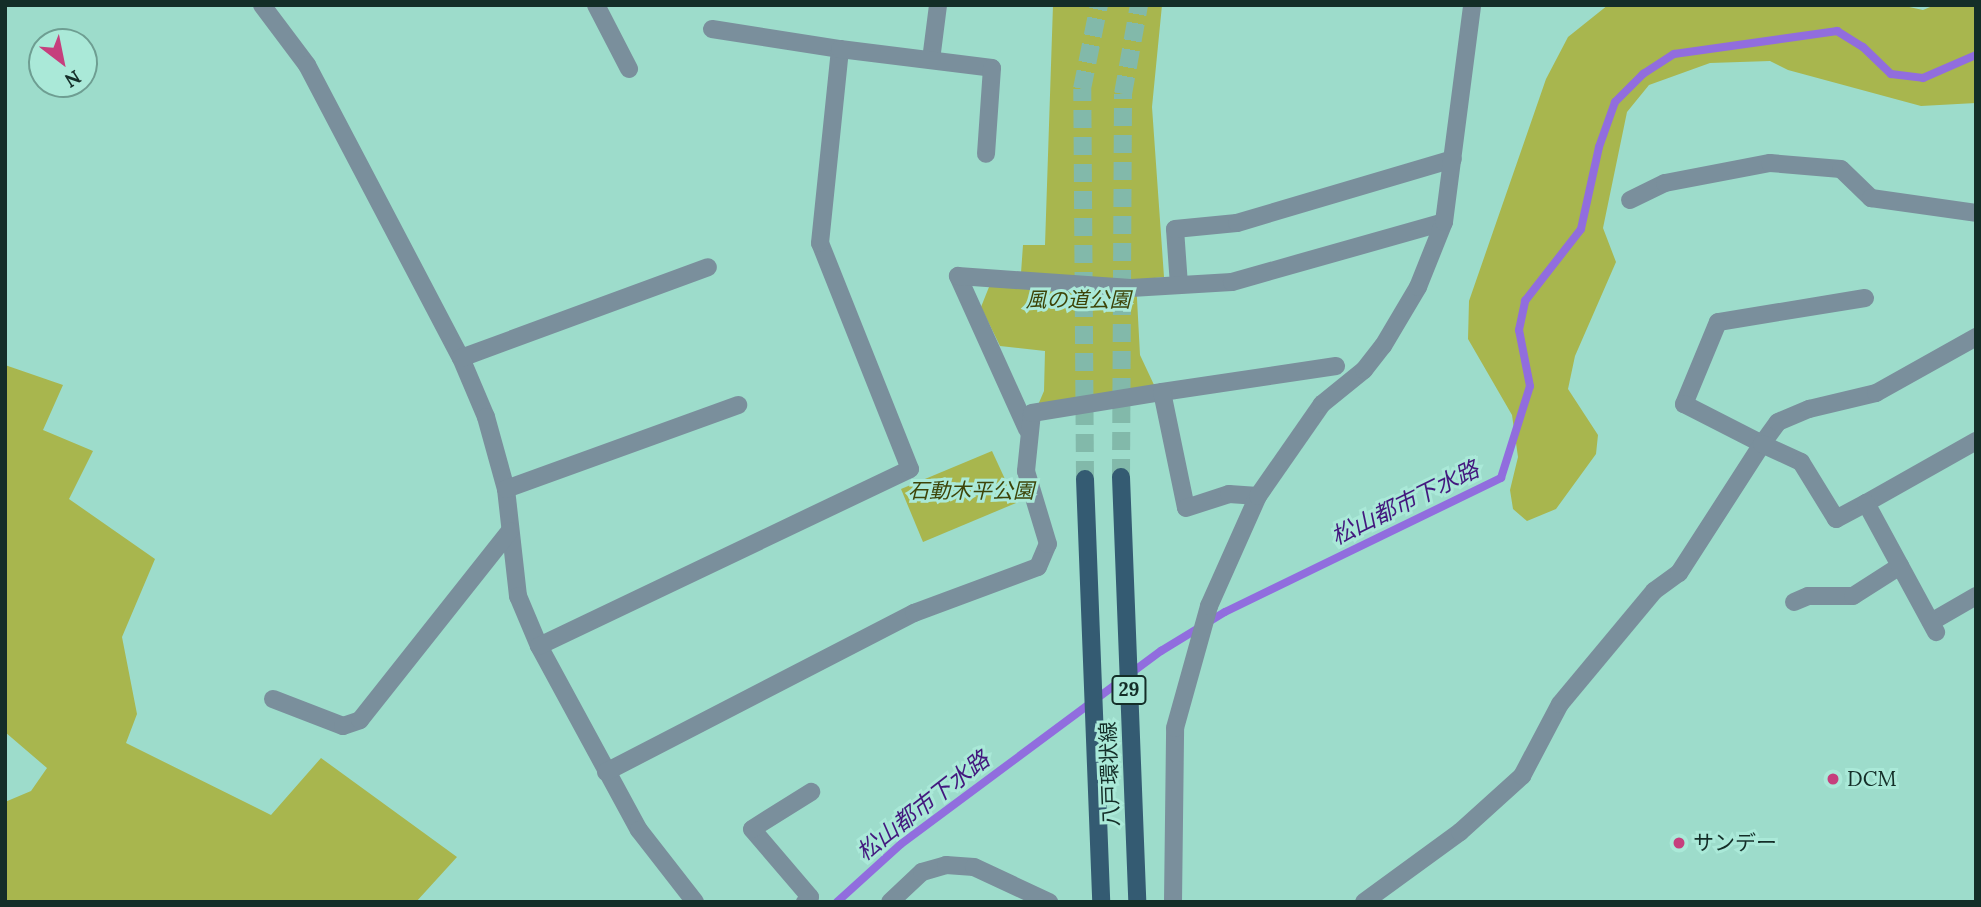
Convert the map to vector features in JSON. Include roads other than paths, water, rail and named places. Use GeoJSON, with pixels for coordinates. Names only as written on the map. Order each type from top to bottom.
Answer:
{"type":"FeatureCollection","features":[{"type":"Feature","properties":{"kind":"main road","name":"八戸環状線"},"geometry":{"type":"LineString","coordinates":[[1121,477],[1138,902]]}},
{"type":"Feature","properties":{"kind":"main road","name":"八戸環状線"},"geometry":{"type":"LineString","coordinates":[[1085,479],[1101,902]]}},
{"type":"Feature","properties":{"kind":"street"},"geometry":{"type":"LineString","coordinates":[[262,5],[307,65],[461,358],[486,417],[506,489],[518,596],[539,646],[639,830],[695,902]]}},
{"type":"Feature","properties":{"kind":"street"},"geometry":{"type":"LineString","coordinates":[[596,5],[629,69]]}},
{"type":"Feature","properties":{"kind":"street"},"geometry":{"type":"LineString","coordinates":[[931,60],[938,5]]}},
{"type":"Feature","properties":{"kind":"street"},"geometry":{"type":"LineString","coordinates":[[1173,902],[1175,728],[1209,606],[1258,496],[1322,404],[1364,370],[1418,287],[1444,222],[1472,5]]}},
{"type":"Feature","properties":{"kind":"street"},"geometry":{"type":"LineString","coordinates":[[712,29],[992,68],[986,154]]}},
{"type":"Feature","properties":{"kind":"street"},"geometry":{"type":"LineString","coordinates":[[539,646],[910,469],[820,243],[840,48]]}},
{"type":"Feature","properties":{"kind":"street"},"geometry":{"type":"LineString","coordinates":[[1178,285],[1175,229],[1237,223],[1453,159]]}},
{"type":"Feature","properties":{"kind":"street"},"geometry":{"type":"LineString","coordinates":[[1630,200],[1665,183],[1770,163],[1841,169],[1871,198],[1976,213]]}},
{"type":"Feature","properties":{"kind":"street"},"geometry":{"type":"LineString","coordinates":[[1027,429],[958,276],[1131,288],[1232,282],[1444,222]]}},
{"type":"Feature","properties":{"kind":"street"},"geometry":{"type":"LineString","coordinates":[[461,358],[708,267]]}},
{"type":"Feature","properties":{"kind":"street"},"geometry":{"type":"LineString","coordinates":[[1865,298],[1718,323],[1684,404],[1801,462],[1836,519],[1976,441]]}},
{"type":"Feature","properties":{"kind":"street"},"geometry":{"type":"LineString","coordinates":[[1364,902],[1460,832],[1522,776],[1560,704],[1654,591],[1679,573],[1778,422],[1809,409],[1876,393],[1976,337]]}},
{"type":"Feature","properties":{"kind":"street"},"geometry":{"type":"LineString","coordinates":[[606,772],[914,613],[1038,567],[1048,544],[1026,471],[1027,429],[1032,413],[1336,366]]}},
{"type":"Feature","properties":{"kind":"street"},"geometry":{"type":"LineString","coordinates":[[1162,392],[1186,508],[1229,494],[1258,496]]}},
{"type":"Feature","properties":{"kind":"street"},"geometry":{"type":"LineString","coordinates":[[506,489],[738,405]]}},
{"type":"Feature","properties":{"kind":"street"},"geometry":{"type":"LineString","coordinates":[[1866,503],[1933,627],[1976,596]]}},
{"type":"Feature","properties":{"kind":"street"},"geometry":{"type":"LineString","coordinates":[[272,699],[344,726],[360,720],[510,531]]}},
{"type":"Feature","properties":{"kind":"street"},"geometry":{"type":"LineString","coordinates":[[1794,602],[1808,596],[1853,596],[1900,566]]}},
{"type":"Feature","properties":{"kind":"street"},"geometry":{"type":"LineString","coordinates":[[805,902],[810,897],[752,829],[811,792]]}},
{"type":"Feature","properties":{"kind":"street"},"geometry":{"type":"LineString","coordinates":[[890,902],[922,872],[946,865],[974,867],[1049,902]]}},
{"type":"Feature","properties":{"kind":"waterway","name":"松山都市下水路"},"geometry":{"type":"LineString","coordinates":[[837,902],[901,844],[1161,651],[1225,612],[1501,478],[1530,386],[1519,330],[1525,301],[1581,229],[1599,147],[1615,102],[1643,74],[1674,54],[1837,31],[1863,47],[1891,74],[1923,78],[1976,55]]}},
{"type":"Feature","properties":{"kind":"tunnel"},"geometry":{"type":"LineString","coordinates":[[1085,479],[1082,89],[1099,5]]}},
{"type":"Feature","properties":{"kind":"tunnel"},"geometry":{"type":"LineString","coordinates":[[1121,477],[1123,94],[1139,5]]}},
{"type":"Feature","properties":{"kind":"place","name":"DCM"},"geometry":{"type":"Point","coordinates":[1833,779]}},
{"type":"Feature","properties":{"kind":"place","name":"サンデー"},"geometry":{"type":"Point","coordinates":[1679,843]}},
{"type":"Feature","properties":{"kind":"park label","name":"風の道公園"},"geometry":{"type":"Point","coordinates":[1078,300]}},
{"type":"Feature","properties":{"kind":"park label","name":"石動木平公園"},"geometry":{"type":"Point","coordinates":[971,491]}}]}
